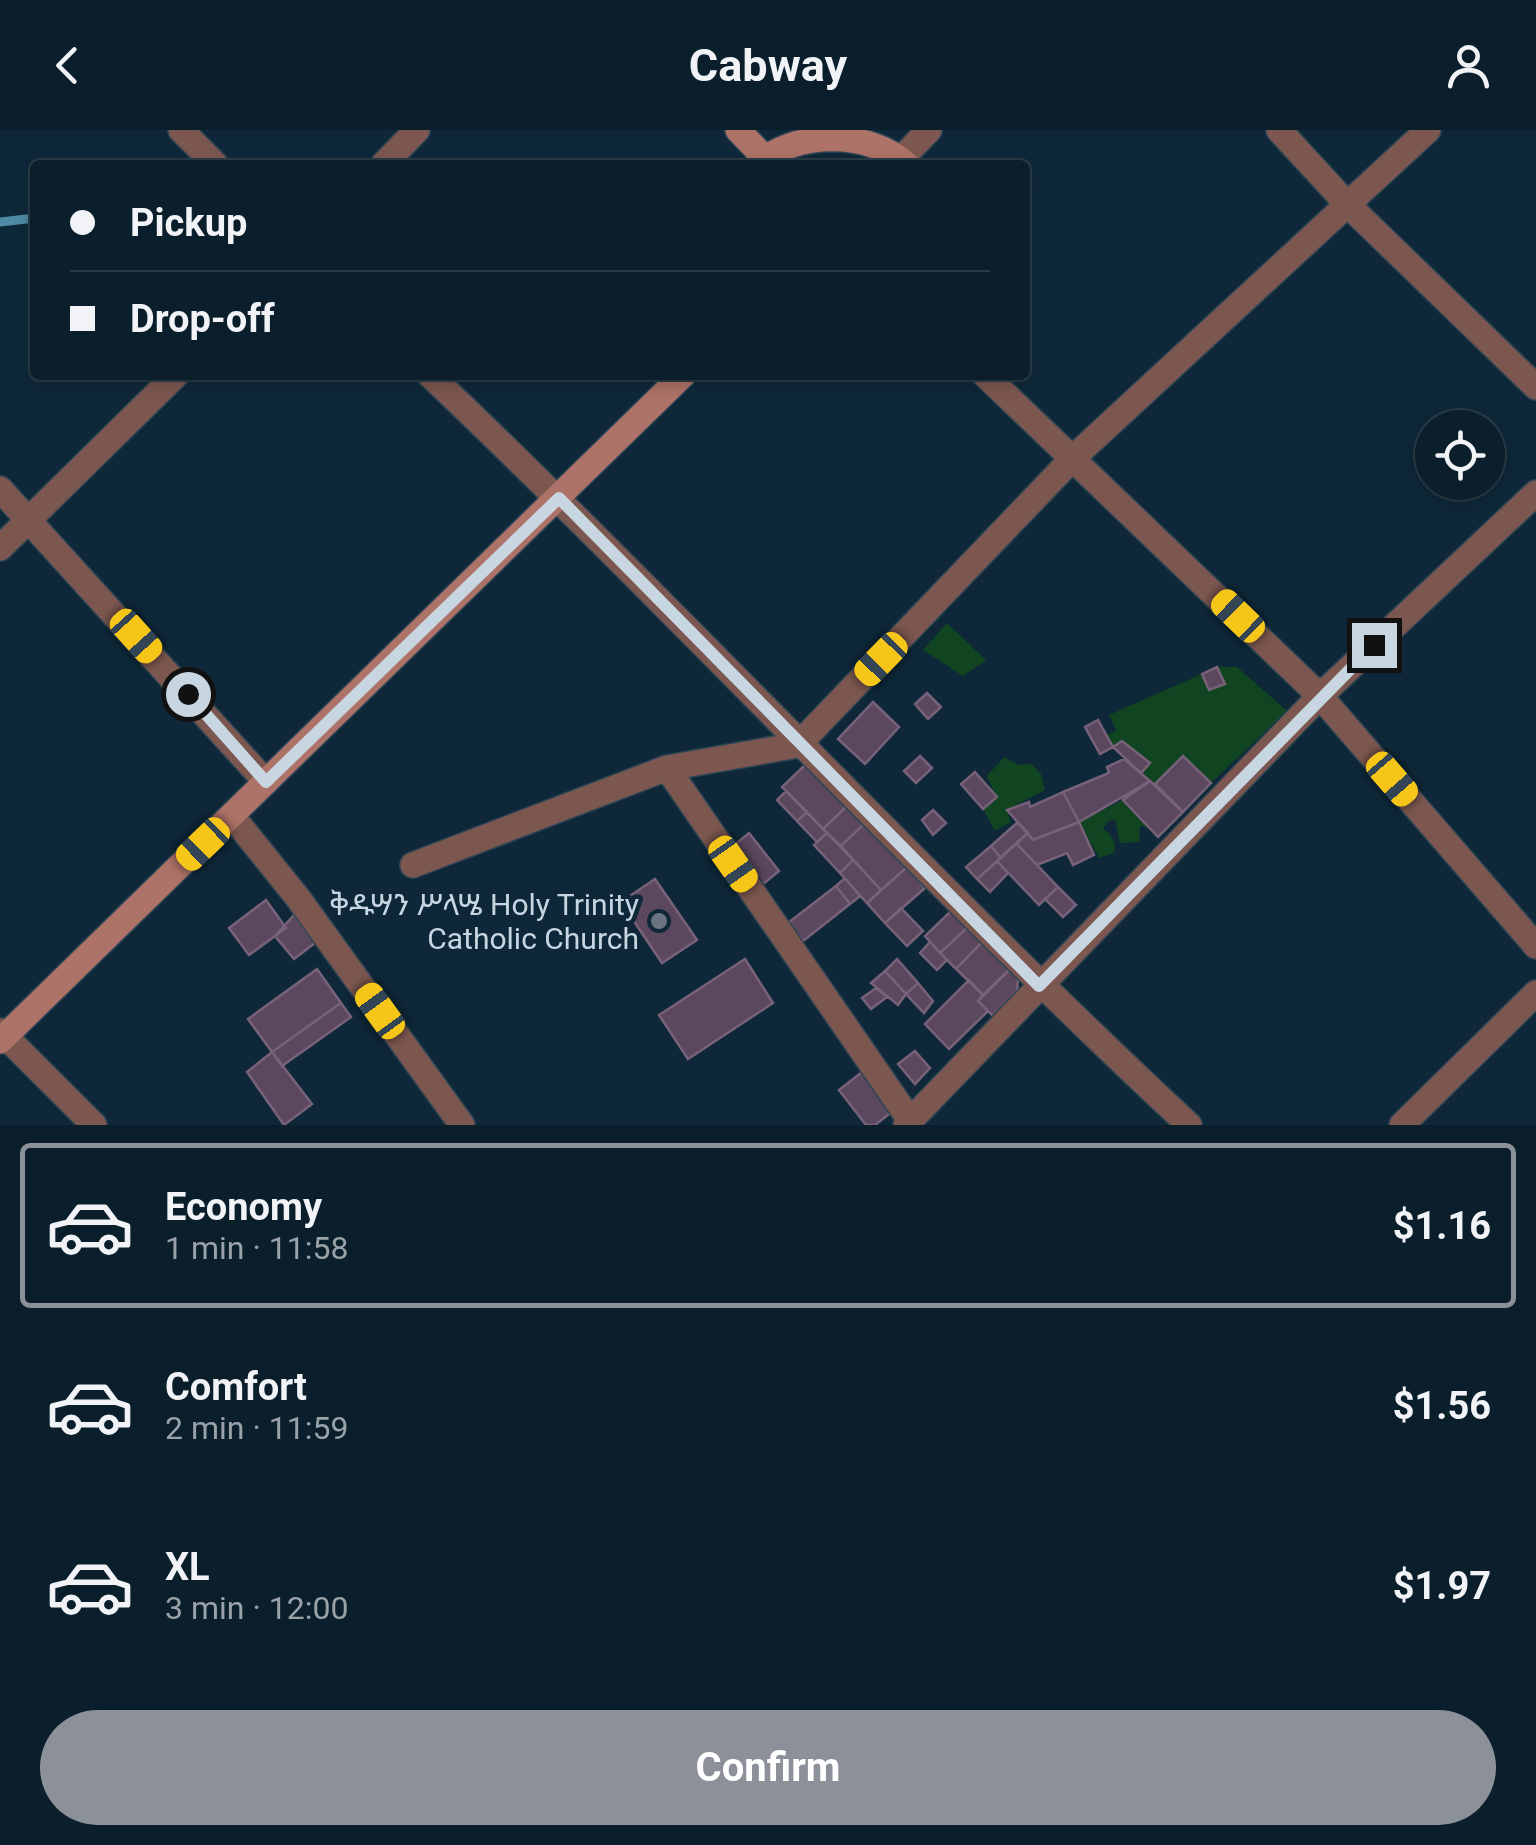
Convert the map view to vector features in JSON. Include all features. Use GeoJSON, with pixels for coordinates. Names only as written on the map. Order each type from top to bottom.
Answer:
{"type":"FeatureCollection","features":[{"type":"Feature","properties":{"kind":"street"},"geometry":{"type":"LineString","coordinates":[[181,130],[211,160]]}},
{"type":"Feature","properties":{"kind":"street"},"geometry":{"type":"LineString","coordinates":[[388,160],[417,130]]}},
{"type":"Feature","properties":{"kind":"street"},"geometry":{"type":"LineString","coordinates":[[738,130],[760,160]]}},
{"type":"Feature","properties":{"kind":"street"},"geometry":{"type":"LineString","coordinates":[[762,160],[786,140],[832,130],[877,140],[902,160]]}},
{"type":"Feature","properties":{"kind":"street"},"geometry":{"type":"LineString","coordinates":[[906,160],[929,130]]}},
{"type":"Feature","properties":{"kind":"street"},"geometry":{"type":"LineString","coordinates":[[1279,130],[1348,205],[1536,387]]}},
{"type":"Feature","properties":{"kind":"street"},"geometry":{"type":"LineString","coordinates":[[413,865],[667,768],[798,745],[1074,457],[1428,130]]}},
{"type":"Feature","properties":{"kind":"street"},"geometry":{"type":"LineString","coordinates":[[0,548],[171,380]]}},
{"type":"Feature","properties":{"kind":"street"},"geometry":{"type":"LineString","coordinates":[[435,380],[559,498],[1039,986],[1188,1125]]}},
{"type":"Feature","properties":{"kind":"street"},"geometry":{"type":"LineString","coordinates":[[94,1125],[2,1036],[678,380]]}},
{"type":"Feature","properties":{"kind":"street"},"geometry":{"type":"LineString","coordinates":[[990,380],[1320,696],[1536,946]]}},
{"type":"Feature","properties":{"kind":"street"},"geometry":{"type":"LineString","coordinates":[[0,489],[266,782]]}},
{"type":"Feature","properties":{"kind":"street"},"geometry":{"type":"LineString","coordinates":[[667,768],[908,1123],[1320,696],[1536,493]]}},
{"type":"Feature","properties":{"kind":"street"},"geometry":{"type":"LineString","coordinates":[[232,816],[298,898],[462,1125]]}},
{"type":"Feature","properties":{"kind":"street"},"geometry":{"type":"LineString","coordinates":[[1402,1125],[1536,993]]}},
{"type":"Feature","properties":{"kind":"green space"},"geometry":{"type":"Polygon","coordinates":[[[947,623],[986,660],[963,676],[923,650],[947,623]]]}},
{"type":"Feature","properties":{"kind":"green space"},"geometry":{"type":"Polygon","coordinates":[[[1217,667],[1237,667],[1287,711],[1211,783],[1183,756],[1155,784],[1141,773],[1149,763],[1122,741],[1113,747],[1106,736],[1116,730],[1109,715],[1202,674],[1209,690],[1224,684],[1217,667]]]}},
{"type":"Feature","properties":{"kind":"green space"},"geometry":{"type":"Polygon","coordinates":[[[1004,757],[1019,765],[1032,764],[1041,774],[1045,790],[1007,810],[1011,822],[995,831],[983,809],[996,797],[987,776],[1004,757]]]}},
{"type":"Feature","properties":{"kind":"green space"},"geometry":{"type":"Polygon","coordinates":[[[1123,800],[1150,828],[1140,826],[1139,842],[1120,843],[1115,820],[1108,821],[1103,829],[1113,839],[1114,853],[1099,858],[1079,822],[1123,800]]]}},
{"type":"Feature","properties":{"kind":"building"},"geometry":{"type":"Polygon","coordinates":[[[1217,667],[1225,684],[1209,690],[1202,674],[1217,667]]]}},
{"type":"Feature","properties":{"kind":"building"},"geometry":{"type":"Polygon","coordinates":[[[927,693],[941,707],[928,719],[915,704],[927,693]]]}},
{"type":"Feature","properties":{"kind":"building"},"geometry":{"type":"Polygon","coordinates":[[[873,702],[899,727],[865,764],[838,739],[873,702]]]}},
{"type":"Feature","properties":{"kind":"building"},"geometry":{"type":"Polygon","coordinates":[[[1098,720],[1113,747],[1100,754],[1085,727],[1098,720]]]}},
{"type":"Feature","properties":{"kind":"building"},"geometry":{"type":"Polygon","coordinates":[[[1122,741],[1150,763],[1141,773],[1113,747],[1122,741]]]}},
{"type":"Feature","properties":{"kind":"building"},"geometry":{"type":"Polygon","coordinates":[[[920,756],[932,768],[916,783],[904,771],[920,756]]]}},
{"type":"Feature","properties":{"kind":"building"},"geometry":{"type":"Polygon","coordinates":[[[1183,756],[1211,783],[1183,812],[1155,784],[1183,756]]]}},
{"type":"Feature","properties":{"kind":"building"},"geometry":{"type":"Polygon","coordinates":[[[1124,759],[1150,781],[1079,822],[1063,792],[1109,773],[1107,767],[1124,759]]]}},
{"type":"Feature","properties":{"kind":"building"},"geometry":{"type":"Polygon","coordinates":[[[805,765],[847,806],[823,829],[782,787],[805,765]]]}},
{"type":"Feature","properties":{"kind":"building"},"geometry":{"type":"Polygon","coordinates":[[[975,772],[997,797],[983,809],[961,784],[975,772]]]}},
{"type":"Feature","properties":{"kind":"building"},"geometry":{"type":"Polygon","coordinates":[[[1150,781],[1183,812],[1158,837],[1123,800],[1150,781]]]}},
{"type":"Feature","properties":{"kind":"building"},"geometry":{"type":"Polygon","coordinates":[[[786,791],[807,812],[797,821],[777,800],[786,791]]]}},
{"type":"Feature","properties":{"kind":"building"},"geometry":{"type":"Polygon","coordinates":[[[1063,792],[1079,822],[1033,840],[1007,810],[1029,802],[1030,807],[1063,792]]]}},
{"type":"Feature","properties":{"kind":"building"},"geometry":{"type":"Polygon","coordinates":[[[847,806],[864,824],[841,846],[823,829],[847,806]]]}},
{"type":"Feature","properties":{"kind":"building"},"geometry":{"type":"Polygon","coordinates":[[[933,810],[946,823],[933,835],[922,820],[933,810]]]}},
{"type":"Feature","properties":{"kind":"building"},"geometry":{"type":"Polygon","coordinates":[[[807,812],[827,833],[817,842],[797,821],[807,812]]]}},
{"type":"Feature","properties":{"kind":"building"},"geometry":{"type":"Polygon","coordinates":[[[1018,822],[1028,833],[1001,858],[991,846],[1018,822]]]}},
{"type":"Feature","properties":{"kind":"building"},"geometry":{"type":"Polygon","coordinates":[[[1079,822],[1094,855],[1073,865],[1067,853],[1037,865],[1016,843],[1028,833],[1033,840],[1079,822]]]}},
{"type":"Feature","properties":{"kind":"building"},"geometry":{"type":"Polygon","coordinates":[[[864,824],[907,867],[881,890],[841,846],[864,824]]]}},
{"type":"Feature","properties":{"kind":"building"},"geometry":{"type":"Polygon","coordinates":[[[749,833],[779,871],[762,885],[732,847],[749,833]]]}},
{"type":"Feature","properties":{"kind":"building"},"geometry":{"type":"Polygon","coordinates":[[[827,833],[853,860],[840,873],[814,845],[827,833]]]}},
{"type":"Feature","properties":{"kind":"building"},"geometry":{"type":"Polygon","coordinates":[[[1016,843],[1058,887],[1039,905],[997,861],[1016,843]]]}},
{"type":"Feature","properties":{"kind":"building"},"geometry":{"type":"Polygon","coordinates":[[[991,846],[1001,858],[977,879],[966,867],[991,846]]]}},
{"type":"Feature","properties":{"kind":"building"},"geometry":{"type":"Polygon","coordinates":[[[853,860],[881,890],[867,903],[840,873],[853,860]]]}},
{"type":"Feature","properties":{"kind":"building"},"geometry":{"type":"Polygon","coordinates":[[[997,861],[1008,873],[990,892],[977,879],[997,861]]]}},
{"type":"Feature","properties":{"kind":"building"},"geometry":{"type":"Polygon","coordinates":[[[907,867],[925,888],[885,923],[867,903],[907,867]]]}},
{"type":"Feature","properties":{"kind":"building"},"geometry":{"type":"Polygon","coordinates":[[[845,878],[860,896],[850,904],[836,886],[845,878]]]}},
{"type":"Feature","properties":{"kind":"building","name":"ቅዱሣን ሥላሤ Holy Trinity Catholic Church"},"geometry":{"type":"Polygon","coordinates":[[[655,879],[697,940],[662,963],[621,902],[655,879]]]}},
{"type":"Feature","properties":{"kind":"building"},"geometry":{"type":"Polygon","coordinates":[[[836,886],[850,904],[803,941],[788,923],[836,886]]]}},
{"type":"Feature","properties":{"kind":"building"},"geometry":{"type":"Polygon","coordinates":[[[1058,887],[1076,905],[1063,917],[1045,899],[1058,887]]]}},
{"type":"Feature","properties":{"kind":"building"},"geometry":{"type":"Polygon","coordinates":[[[266,900],[286,928],[249,955],[229,928],[266,900]]]}},
{"type":"Feature","properties":{"kind":"building"},"geometry":{"type":"Polygon","coordinates":[[[901,908],[923,931],[907,946],[885,923],[901,908]]]}},
{"type":"Feature","properties":{"kind":"building"},"geometry":{"type":"Polygon","coordinates":[[[952,910],[968,927],[940,953],[925,936],[952,910]]]}},
{"type":"Feature","properties":{"kind":"building"},"geometry":{"type":"Polygon","coordinates":[[[294,915],[315,943],[294,959],[275,936],[294,915]]]}},
{"type":"Feature","properties":{"kind":"building"},"geometry":{"type":"Polygon","coordinates":[[[968,927],[982,942],[956,969],[940,953],[968,927]]]}},
{"type":"Feature","properties":{"kind":"building"},"geometry":{"type":"Polygon","coordinates":[[[930,942],[947,960],[937,970],[920,953],[930,942]]]}},
{"type":"Feature","properties":{"kind":"building"},"geometry":{"type":"Polygon","coordinates":[[[982,942],[1010,969],[983,995],[956,969],[982,942]]]}},
{"type":"Feature","properties":{"kind":"building"},"geometry":{"type":"Polygon","coordinates":[[[745,959],[773,1003],[688,1059],[659,1015],[745,959]]]}},
{"type":"Feature","properties":{"kind":"building"},"geometry":{"type":"Polygon","coordinates":[[[897,959],[918,983],[906,994],[885,971],[897,959]]]}},
{"type":"Feature","properties":{"kind":"building"},"geometry":{"type":"Polygon","coordinates":[[[317,969],[341,1003],[272,1052],[248,1019],[317,969]]]}},
{"type":"Feature","properties":{"kind":"building"},"geometry":{"type":"Polygon","coordinates":[[[1010,969],[1018,979],[1017,991],[993,1016],[978,1001],[1010,969]]]}},
{"type":"Feature","properties":{"kind":"building"},"geometry":{"type":"Polygon","coordinates":[[[885,971],[906,994],[898,1005],[871,983],[885,971]]]}},
{"type":"Feature","properties":{"kind":"building"},"geometry":{"type":"Polygon","coordinates":[[[969,980],[983,995],[978,1001],[988,1011],[949,1049],[925,1024],[969,980]]]}},
{"type":"Feature","properties":{"kind":"building"},"geometry":{"type":"Polygon","coordinates":[[[918,983],[933,1001],[924,1013],[906,994],[918,983]]]}},
{"type":"Feature","properties":{"kind":"building"},"geometry":{"type":"Polygon","coordinates":[[[876,988],[887,997],[871,1009],[862,998],[876,988]]]}},
{"type":"Feature","properties":{"kind":"building"},"geometry":{"type":"Polygon","coordinates":[[[341,1003],[351,1017],[282,1066],[272,1052],[341,1003]]]}},
{"type":"Feature","properties":{"kind":"building"},"geometry":{"type":"Polygon","coordinates":[[[915,1051],[930,1068],[915,1084],[898,1064],[915,1051]]]}},
{"type":"Feature","properties":{"kind":"building"},"geometry":{"type":"Polygon","coordinates":[[[272,1052],[312,1104],[284,1125],[247,1072],[272,1052]]]}},
{"type":"Feature","properties":{"kind":"building"},"geometry":{"type":"Polygon","coordinates":[[[862,1072],[893,1111],[875,1125],[866,1125],[839,1090],[862,1072]]]}},
{"type":"Feature","properties":{"kind":"waterway"},"geometry":{"type":"LineString","coordinates":[[0,222],[30,219]]}},
{"type":"Feature","properties":{"kind":"place","name":"ቅዱሣን ሥላሤ Holy Trinity Catholic Church"},"geometry":{"type":"Point","coordinates":[659,921]}},
{"type":"Feature","properties":{"kind":"route"},"geometry":{"type":"LineString","coordinates":[[188,694],[266,782],[559,498],[1039,986],[1374,645]]}}]}
